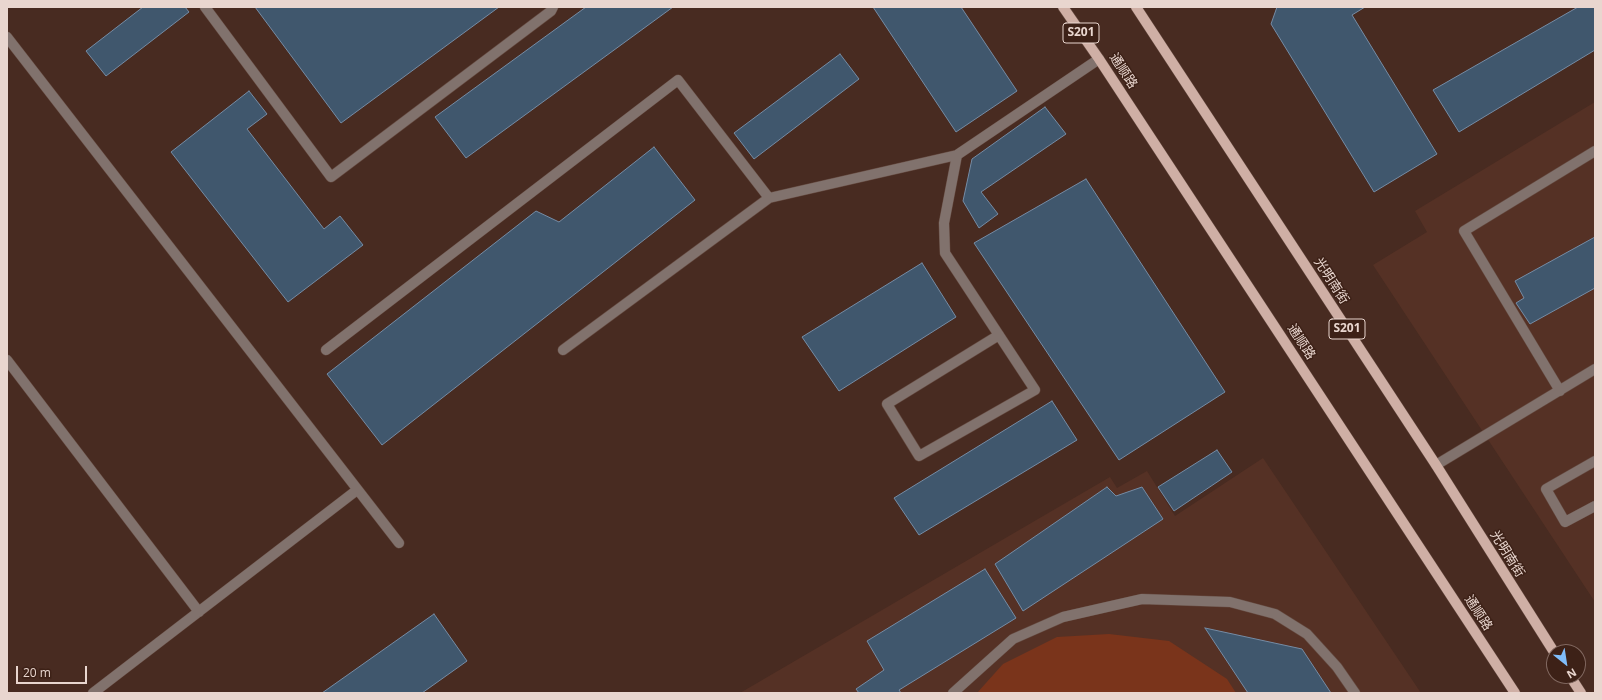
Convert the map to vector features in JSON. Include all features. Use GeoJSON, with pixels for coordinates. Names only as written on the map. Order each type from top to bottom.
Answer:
{"type":"FeatureCollection","features":[{"type":"Feature","properties":{"kind":"main road","name":"通顺路"},"geometry":{"type":"LineString","coordinates":[[1063,7],[1099,59],[1514,693]]}},
{"type":"Feature","properties":{"kind":"main road","name":"光明南街"},"geometry":{"type":"LineString","coordinates":[[1136,7],[1436,465],[1549,644]]}},
{"type":"Feature","properties":{"kind":"main road"},"geometry":{"type":"LineString","coordinates":[[1575,684],[1581,693]]}},
{"type":"Feature","properties":{"kind":"street"},"geometry":{"type":"LineString","coordinates":[[205,7],[331,177],[551,11],[553,7]]}},
{"type":"Feature","properties":{"kind":"street"},"geometry":{"type":"LineString","coordinates":[[7,37],[399,543]]}},
{"type":"Feature","properties":{"kind":"street"},"geometry":{"type":"LineString","coordinates":[[563,350],[769,198],[957,155],[1099,59]]}},
{"type":"Feature","properties":{"kind":"street"},"geometry":{"type":"LineString","coordinates":[[326,350],[678,80],[769,198]]}},
{"type":"Feature","properties":{"kind":"street"},"geometry":{"type":"LineString","coordinates":[[1560,391],[1464,231],[1595,151]]}},
{"type":"Feature","properties":{"kind":"street"},"geometry":{"type":"LineString","coordinates":[[957,155],[944,223],[945,253],[999,335],[1035,390],[919,456],[887,404],[999,335]]}},
{"type":"Feature","properties":{"kind":"street"},"geometry":{"type":"LineString","coordinates":[[7,360],[199,612]]}},
{"type":"Feature","properties":{"kind":"street"},"geometry":{"type":"LineString","coordinates":[[1436,465],[1595,369]]}},
{"type":"Feature","properties":{"kind":"street"},"geometry":{"type":"LineString","coordinates":[[1595,461],[1546,489],[1564,522],[1595,506]]}},
{"type":"Feature","properties":{"kind":"street"},"geometry":{"type":"LineString","coordinates":[[92,693],[357,490]]}},
{"type":"Feature","properties":{"kind":"street"},"geometry":{"type":"LineString","coordinates":[[953,693],[1013,639],[1063,617],[1142,599],[1230,602],[1275,614],[1307,634],[1337,667],[1355,693]]}},
{"type":"Feature","properties":{"kind":"shaded area"},"geometry":{"type":"Polygon","coordinates":[[[1595,102],[1595,602],[1373,265],[1427,232],[1415,211],[1595,102]]]}},
{"type":"Feature","properties":{"kind":"shaded area"},"geometry":{"type":"Polygon","coordinates":[[[1263,458],[1421,693],[740,693],[1110,477],[1117,488],[1147,471],[1175,516],[1263,458]]]}},
{"type":"Feature","properties":{"kind":"shaded area"},"geometry":{"type":"Polygon","coordinates":[[[1109,634],[1169,641],[1227,679],[1236,693],[977,693],[1003,664],[1057,637],[1109,634]]]}},
{"type":"Feature","properties":{"kind":"building"},"geometry":{"type":"Polygon","coordinates":[[[143,7],[185,7],[189,12],[106,76],[86,51],[143,7]]]}},
{"type":"Feature","properties":{"kind":"building"},"geometry":{"type":"Polygon","coordinates":[[[255,7],[499,7],[341,123],[255,7]]]}},
{"type":"Feature","properties":{"kind":"building"},"geometry":{"type":"Polygon","coordinates":[[[586,7],[673,7],[466,158],[435,117],[586,7]]]}},
{"type":"Feature","properties":{"kind":"building"},"geometry":{"type":"Polygon","coordinates":[[[873,7],[961,7],[1017,91],[956,132],[873,7]]]}},
{"type":"Feature","properties":{"kind":"building"},"geometry":{"type":"Polygon","coordinates":[[[1277,7],[1365,7],[1352,15],[1437,154],[1374,192],[1271,24],[1277,7]]]}},
{"type":"Feature","properties":{"kind":"building"},"geometry":{"type":"Polygon","coordinates":[[[1578,7],[1595,7],[1595,50],[1459,132],[1433,90],[1578,7]]]}},
{"type":"Feature","properties":{"kind":"building"},"geometry":{"type":"Polygon","coordinates":[[[840,54],[859,79],[754,159],[734,133],[840,54]]]}},
{"type":"Feature","properties":{"kind":"building"},"geometry":{"type":"Polygon","coordinates":[[[249,91],[267,114],[247,129],[324,229],[340,216],[363,245],[288,302],[171,152],[249,91]]]}},
{"type":"Feature","properties":{"kind":"building"},"geometry":{"type":"Polygon","coordinates":[[[1045,107],[1066,134],[981,192],[998,214],[979,228],[963,201],[972,159],[1045,107]]]}},
{"type":"Feature","properties":{"kind":"building"},"geometry":{"type":"Polygon","coordinates":[[[654,147],[695,200],[382,445],[327,374],[536,211],[559,222],[654,147]]]}},
{"type":"Feature","properties":{"kind":"building"},"geometry":{"type":"Polygon","coordinates":[[[1086,179],[1225,392],[1119,460],[974,243],[1086,179]]]}},
{"type":"Feature","properties":{"kind":"building"},"geometry":{"type":"Polygon","coordinates":[[[1595,237],[1595,288],[1530,324],[1516,303],[1524,298],[1515,281],[1595,237]]]}},
{"type":"Feature","properties":{"kind":"building"},"geometry":{"type":"Polygon","coordinates":[[[922,263],[956,317],[839,391],[802,337],[922,263]]]}},
{"type":"Feature","properties":{"kind":"building"},"geometry":{"type":"Polygon","coordinates":[[[1052,401],[1077,440],[919,535],[894,498],[1052,401]]]}},
{"type":"Feature","properties":{"kind":"building"},"geometry":{"type":"Polygon","coordinates":[[[1217,450],[1232,472],[1174,511],[1158,487],[1217,450]]]}},
{"type":"Feature","properties":{"kind":"building"},"geometry":{"type":"Polygon","coordinates":[[[1107,487],[1116,496],[1142,487],[1163,519],[1023,611],[995,564],[1107,487]]]}},
{"type":"Feature","properties":{"kind":"building"},"geometry":{"type":"Polygon","coordinates":[[[985,569],[1016,618],[899,690],[901,693],[859,693],[856,689],[884,670],[867,641],[985,569]]]}},
{"type":"Feature","properties":{"kind":"building"},"geometry":{"type":"Polygon","coordinates":[[[434,614],[467,661],[422,693],[322,693],[434,614]]]}},
{"type":"Feature","properties":{"kind":"building"},"geometry":{"type":"Polygon","coordinates":[[[1205,628],[1302,649],[1331,693],[1248,693],[1205,628]]]}}]}
